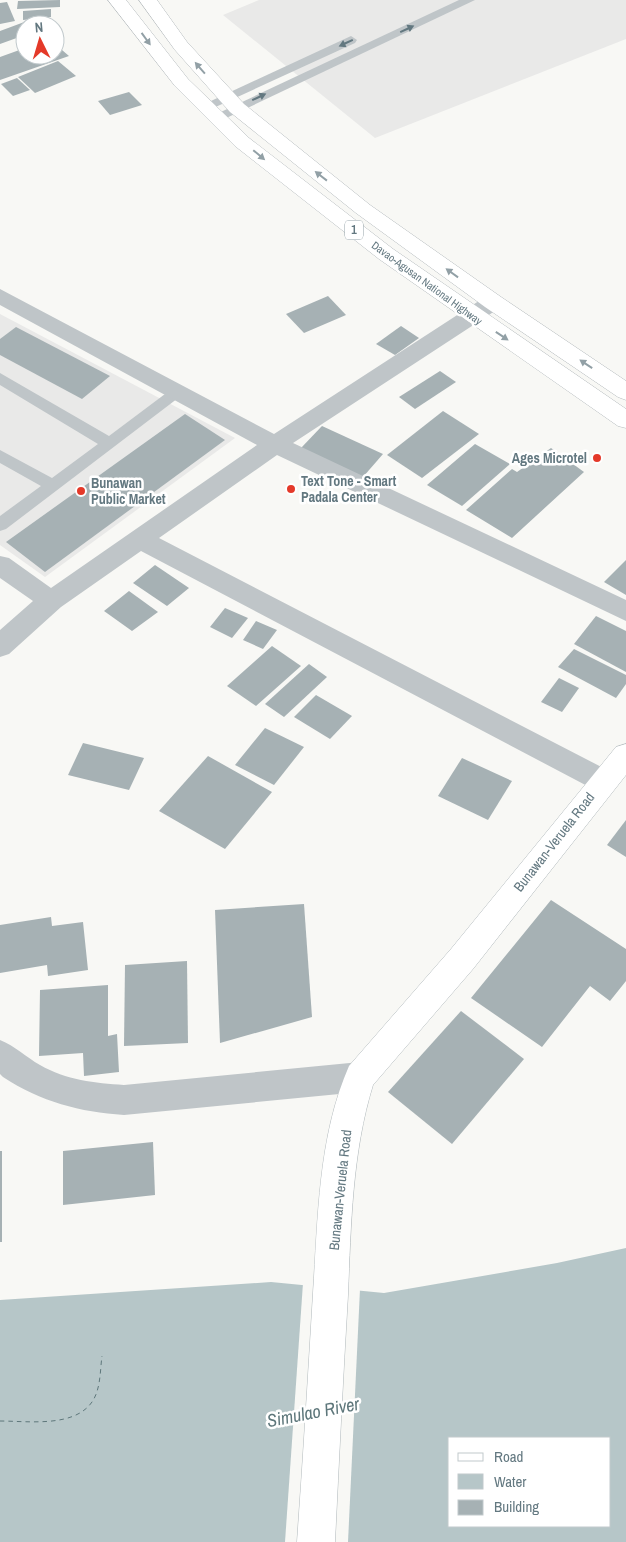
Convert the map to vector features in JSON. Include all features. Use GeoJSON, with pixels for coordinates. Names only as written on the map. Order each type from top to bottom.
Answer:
{"type":"FeatureCollection","features":[{"type":"Feature","properties":{"kind":"main road","name":"Davao-Agusan National Highway"},"geometry":{"type":"LineString","coordinates":[[148,0],[180,46],[232,103],[364,209],[493,302],[626,392]]}},
{"type":"Feature","properties":{"kind":"main road","name":"Davao-Agusan National Highway"},"geometry":{"type":"LineString","coordinates":[[121,1],[156,53],[210,112],[341,221],[472,316],[626,420]]}},
{"type":"Feature","properties":{"kind":"main road","name":"Bunawan-Veruela Road"},"geometry":{"type":"LineString","coordinates":[[316,1542],[335,1218],[341,1155],[350,1109],[360,1077],[462,959],[626,755]]}},
{"type":"Feature","properties":{"kind":"street"},"geometry":{"type":"LineString","coordinates":[[0,296],[274,444],[626,611]]}},
{"type":"Feature","properties":{"kind":"street"},"geometry":{"type":"LineString","coordinates":[[0,648],[14,631],[52,601],[274,444],[493,302]]}},
{"type":"Feature","properties":{"kind":"street"},"geometry":{"type":"LineString","coordinates":[[139,540],[603,782]]}},
{"type":"Feature","properties":{"kind":"street"},"geometry":{"type":"LineString","coordinates":[[0,565],[52,601]]}},
{"type":"Feature","properties":{"kind":"street"},"geometry":{"type":"LineString","coordinates":[[0,1055],[22,1074],[62,1092],[94,1099],[124,1100],[360,1077]]}},
{"type":"Feature","properties":{"kind":"lane"},"geometry":{"type":"LineString","coordinates":[[210,112],[468,0]]}},
{"type":"Feature","properties":{"kind":"lane"},"geometry":{"type":"LineString","coordinates":[[232,103],[359,37]]}},
{"type":"Feature","properties":{"kind":"lane"},"geometry":{"type":"LineString","coordinates":[[0,378],[109,443]]}},
{"type":"Feature","properties":{"kind":"lane"},"geometry":{"type":"LineString","coordinates":[[0,526],[178,392]]}},
{"type":"Feature","properties":{"kind":"lane"},"geometry":{"type":"LineString","coordinates":[[0,456],[53,486]]}},
{"type":"Feature","properties":{"kind":"shaded area"},"geometry":{"type":"Polygon","coordinates":[[[259,0],[626,0],[626,39],[375,138],[223,15],[259,0]]]}},
{"type":"Feature","properties":{"kind":"shaded area","name":"Bunawan Public Market"},"geometry":{"type":"Polygon","coordinates":[[[0,314],[235,438],[45,577],[0,545],[0,314]]]}},
{"type":"Feature","properties":{"kind":"water","name":"Simulao River"},"geometry":{"type":"Polygon","coordinates":[[[626,1248],[626,1542],[0,1542],[0,1300],[271,1282],[384,1293],[557,1263],[626,1248]]]}},
{"type":"Feature","properties":{"kind":"pier"},"geometry":{"type":"Polygon","coordinates":[[[303,1283],[360,1289],[348,1542],[285,1542],[303,1283]]]}},
{"type":"Feature","properties":{"kind":"building"},"geometry":{"type":"Polygon","coordinates":[[[60,0],[60,7],[17,9],[18,1],[60,0]]]}},
{"type":"Feature","properties":{"kind":"building"},"geometry":{"type":"Polygon","coordinates":[[[7,2],[15,21],[0,24],[0,3],[7,2]]]}},
{"type":"Feature","properties":{"kind":"building"},"geometry":{"type":"Polygon","coordinates":[[[51,9],[51,15],[23,15],[23,11],[51,9]]]}},
{"type":"Feature","properties":{"kind":"building"},"geometry":{"type":"Polygon","coordinates":[[[15,25],[15,39],[0,44],[0,31],[15,25]]]}},
{"type":"Feature","properties":{"kind":"building"},"geometry":{"type":"Polygon","coordinates":[[[15,52],[15,65],[43,65],[0,80],[0,57],[15,52]]]}},
{"type":"Feature","properties":{"kind":"building"},"geometry":{"type":"Polygon","coordinates":[[[48,65],[63,65],[76,76],[35,93],[18,77],[48,65]]]}},
{"type":"Feature","properties":{"kind":"building"},"geometry":{"type":"Polygon","coordinates":[[[17,78],[30,90],[13,96],[1,84],[17,78]]]}},
{"type":"Feature","properties":{"kind":"building"},"geometry":{"type":"Polygon","coordinates":[[[129,92],[142,105],[110,115],[98,101],[129,92]]]}},
{"type":"Feature","properties":{"kind":"building"},"geometry":{"type":"Polygon","coordinates":[[[328,296],[346,315],[304,333],[286,314],[328,296]]]}},
{"type":"Feature","properties":{"kind":"building"},"geometry":{"type":"Polygon","coordinates":[[[401,326],[419,338],[395,355],[376,344],[401,326]]]}},
{"type":"Feature","properties":{"kind":"building"},"geometry":{"type":"Polygon","coordinates":[[[16,327],[110,376],[82,399],[0,355],[0,339],[16,327]]]}},
{"type":"Feature","properties":{"kind":"building"},"geometry":{"type":"Polygon","coordinates":[[[440,371],[456,382],[415,409],[399,397],[440,371]]]}},
{"type":"Feature","properties":{"kind":"building"},"geometry":{"type":"Polygon","coordinates":[[[443,411],[479,434],[422,478],[387,455],[443,411]]]}},
{"type":"Feature","properties":{"kind":"building"},"geometry":{"type":"Polygon","coordinates":[[[185,414],[225,440],[45,572],[6,542],[185,414]]]}},
{"type":"Feature","properties":{"kind":"building"},"geometry":{"type":"Polygon","coordinates":[[[322,426],[383,454],[363,477],[301,448],[322,426]]]}},
{"type":"Feature","properties":{"kind":"building"},"geometry":{"type":"Polygon","coordinates":[[[475,444],[510,464],[462,506],[427,485],[475,444]]]}},
{"type":"Feature","properties":{"kind":"building"},"geometry":{"type":"Polygon","coordinates":[[[551,448],[584,472],[512,538],[466,510],[512,469],[517,472],[551,448]]]}},
{"type":"Feature","properties":{"kind":"building"},"geometry":{"type":"Polygon","coordinates":[[[626,560],[626,595],[604,582],[626,560]]]}},
{"type":"Feature","properties":{"kind":"building"},"geometry":{"type":"Polygon","coordinates":[[[155,565],[189,588],[167,606],[133,583],[155,565]]]}},
{"type":"Feature","properties":{"kind":"building"},"geometry":{"type":"Polygon","coordinates":[[[129,591],[158,612],[132,631],[104,611],[129,591]]]}},
{"type":"Feature","properties":{"kind":"building"},"geometry":{"type":"Polygon","coordinates":[[[225,608],[248,618],[232,638],[210,627],[225,608]]]}},
{"type":"Feature","properties":{"kind":"building"},"geometry":{"type":"Polygon","coordinates":[[[596,616],[626,631],[626,672],[574,644],[596,616]]]}},
{"type":"Feature","properties":{"kind":"building"},"geometry":{"type":"Polygon","coordinates":[[[256,621],[277,630],[263,649],[243,640],[256,621]]]}},
{"type":"Feature","properties":{"kind":"building"},"geometry":{"type":"Polygon","coordinates":[[[272,646],[301,666],[256,706],[227,686],[272,646]]]}},
{"type":"Feature","properties":{"kind":"building"},"geometry":{"type":"Polygon","coordinates":[[[574,649],[626,675],[626,684],[616,698],[558,667],[574,649]]]}},
{"type":"Feature","properties":{"kind":"building"},"geometry":{"type":"Polygon","coordinates":[[[309,664],[327,677],[284,717],[265,704],[309,664]]]}},
{"type":"Feature","properties":{"kind":"building"},"geometry":{"type":"Polygon","coordinates":[[[559,678],[579,688],[562,712],[541,702],[559,678]]]}},
{"type":"Feature","properties":{"kind":"building"},"geometry":{"type":"Polygon","coordinates":[[[316,695],[352,716],[330,739],[294,717],[316,695]]]}},
{"type":"Feature","properties":{"kind":"building"},"geometry":{"type":"Polygon","coordinates":[[[265,728],[304,747],[274,785],[235,765],[265,728]]]}},
{"type":"Feature","properties":{"kind":"building"},"geometry":{"type":"Polygon","coordinates":[[[83,743],[144,758],[129,790],[68,775],[83,743]]]}},
{"type":"Feature","properties":{"kind":"building"},"geometry":{"type":"Polygon","coordinates":[[[208,756],[272,792],[225,849],[159,811],[208,756]]]}},
{"type":"Feature","properties":{"kind":"building"},"geometry":{"type":"Polygon","coordinates":[[[462,758],[512,781],[488,820],[438,796],[462,758]]]}},
{"type":"Feature","properties":{"kind":"building"},"geometry":{"type":"Polygon","coordinates":[[[626,820],[626,857],[607,845],[626,820]]]}},
{"type":"Feature","properties":{"kind":"building"},"geometry":{"type":"Polygon","coordinates":[[[551,900],[626,949],[626,981],[610,1001],[590,986],[542,1047],[471,998],[551,900]]]}},
{"type":"Feature","properties":{"kind":"building"},"geometry":{"type":"Polygon","coordinates":[[[304,904],[312,1017],[220,1043],[215,910],[304,904]]]}},
{"type":"Feature","properties":{"kind":"building"},"geometry":{"type":"Polygon","coordinates":[[[51,917],[52,926],[83,922],[88,970],[48,976],[47,965],[0,973],[0,925],[51,917]]]}},
{"type":"Feature","properties":{"kind":"building"},"geometry":{"type":"Polygon","coordinates":[[[187,961],[188,1043],[124,1046],[125,965],[187,961]]]}},
{"type":"Feature","properties":{"kind":"building"},"geometry":{"type":"Polygon","coordinates":[[[108,985],[108,1036],[117,1034],[119,1072],[84,1076],[83,1053],[39,1056],[40,990],[108,985]]]}},
{"type":"Feature","properties":{"kind":"building"},"geometry":{"type":"Polygon","coordinates":[[[461,1011],[524,1059],[452,1144],[388,1092],[461,1011]]]}},
{"type":"Feature","properties":{"kind":"building"},"geometry":{"type":"Polygon","coordinates":[[[153,1142],[155,1195],[63,1205],[63,1151],[153,1142]]]}},
{"type":"Feature","properties":{"kind":"building"},"geometry":{"type":"Polygon","coordinates":[[[0,1151],[2,1151],[2,1242],[0,1242],[0,1151]]]}},
{"type":"Feature","properties":{"kind":"ferry route"},"geometry":{"type":"LineString","coordinates":[[0,1421],[49,1421],[74,1416],[84,1410],[95,1397],[100,1379],[102,1356]]}},
{"type":"Feature","properties":{"kind":"place","name":"Ages Microtel"},"geometry":{"type":"Point","coordinates":[597,458]}},
{"type":"Feature","properties":{"kind":"place","name":"Text Tone - Smart Padala Center"},"geometry":{"type":"Point","coordinates":[291,489]}},
{"type":"Feature","properties":{"kind":"place","name":"Bunawan Public Market"},"geometry":{"type":"Point","coordinates":[81,491]}}]}
